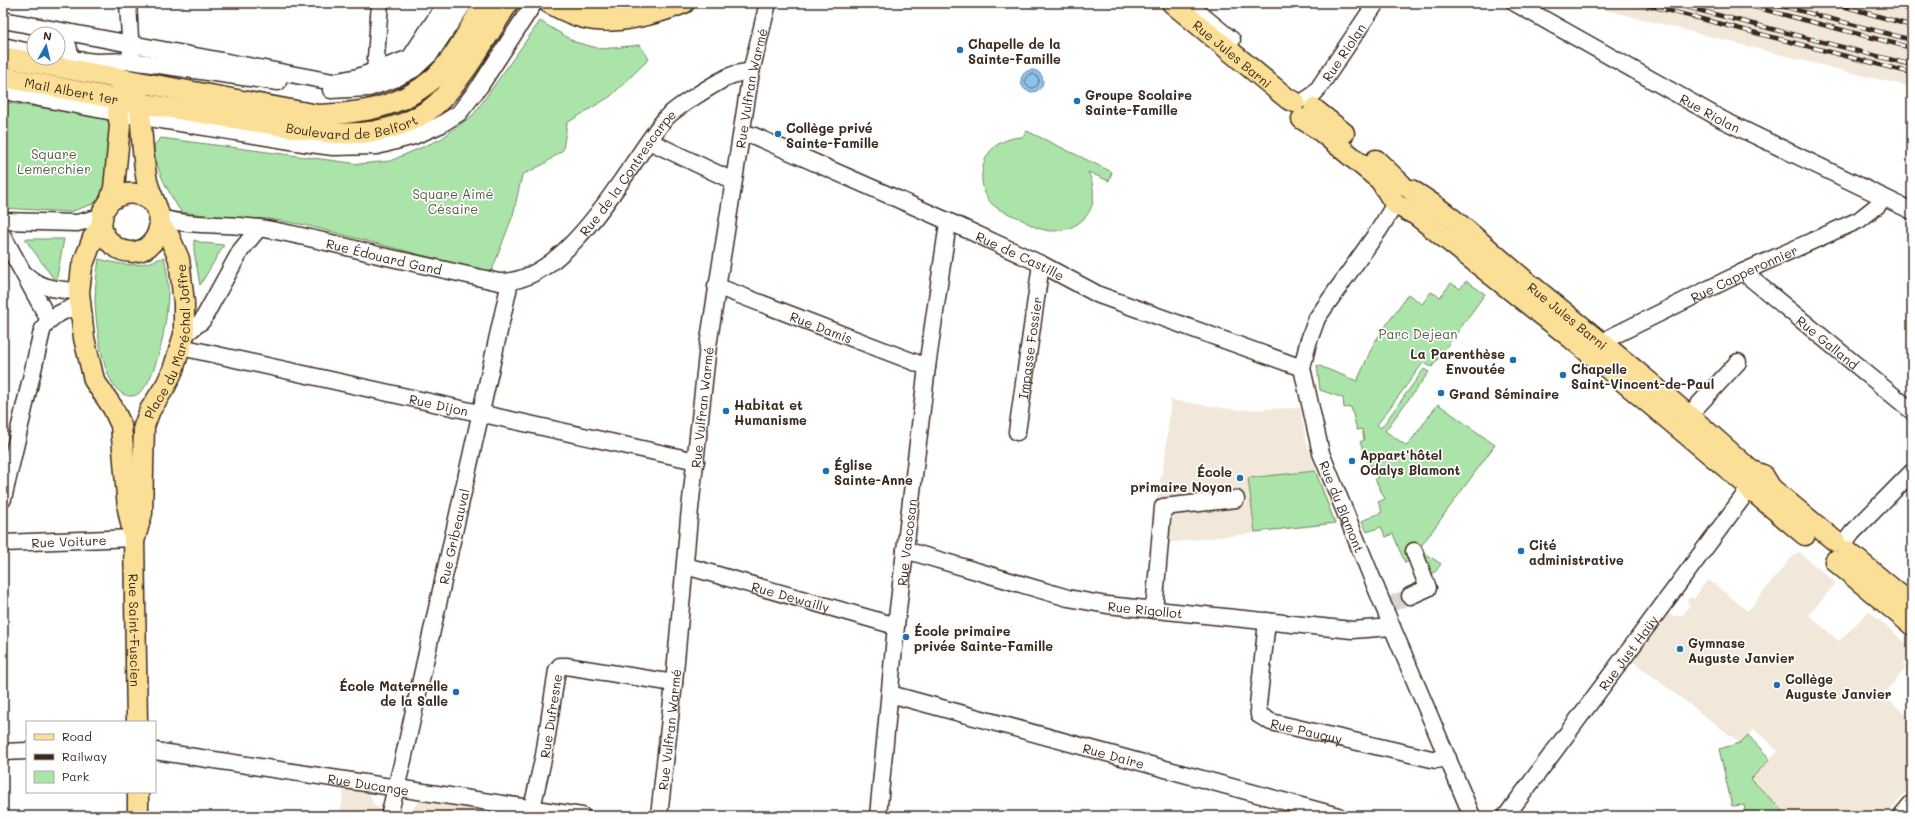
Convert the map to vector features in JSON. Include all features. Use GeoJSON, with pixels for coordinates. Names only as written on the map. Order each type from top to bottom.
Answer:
{"type":"FeatureCollection","features":[{"type":"Feature","properties":{"kind":"main road","name":"Boulevard de Belfort"},"geometry":{"type":"LineString","coordinates":[[131,81],[318,115],[350,114],[384,107],[409,96],[434,79],[454,53],[485,3]]}},
{"type":"Feature","properties":{"kind":"main road","name":"Boulevard de Belfort"},"geometry":{"type":"LineString","coordinates":[[140,109],[337,134],[362,133],[405,124],[430,110],[450,90],[508,3]]}},
{"type":"Feature","properties":{"kind":"main road"},"geometry":{"type":"LineString","coordinates":[[549,3],[584,19],[595,20],[625,18],[660,12],[684,3]]}},
{"type":"Feature","properties":{"kind":"main road"},"geometry":{"type":"LineString","coordinates":[[584,3],[625,18]]}},
{"type":"Feature","properties":{"kind":"main road","name":"Rue Jules Barni"},"geometry":{"type":"LineString","coordinates":[[1172,3],[1288,99],[1306,107],[1318,129],[1400,196],[1416,215],[1838,550],[1912,605]]}},
{"type":"Feature","properties":{"kind":"main road","name":"Mail Albert 1er"},"geometry":{"type":"LineString","coordinates":[[3,57],[26,59]]}},
{"type":"Feature","properties":{"kind":"main road","name":"Mail Albert 1er"},"geometry":{"type":"LineString","coordinates":[[66,63],[131,81]]}},
{"type":"Feature","properties":{"kind":"main road","name":"Mail Albert 1er"},"geometry":{"type":"LineString","coordinates":[[3,77],[119,106],[140,109]]}},
{"type":"Feature","properties":{"kind":"main road","name":"Place du Maréchal Joffre"},"geometry":{"type":"LineString","coordinates":[[124,440],[121,425],[113,408],[94,380],[87,355],[79,298],[82,267],[104,215],[116,179],[120,126],[119,106],[131,81]]}},
{"type":"Feature","properties":{"kind":"main road","name":"Place du Maréchal Joffre"},"geometry":{"type":"LineString","coordinates":[[131,81],[140,109],[142,151],[147,182],[158,216],[179,259],[184,303],[182,341],[166,385],[150,410],[144,426],[144,440]]}},
{"type":"Feature","properties":{"kind":"main road"},"geometry":{"type":"LineString","coordinates":[[129,193],[143,195],[158,216],[157,235],[152,243],[135,252],[126,251],[113,246],[104,236],[104,215],[122,194],[129,193]]}},
{"type":"Feature","properties":{"kind":"main road","name":"Rue Jules Barni"},"geometry":{"type":"LineString","coordinates":[[1400,196],[1426,200],[1689,415],[1750,470],[1756,484]]}},
{"type":"Feature","properties":{"kind":"main road"},"geometry":{"type":"LineString","coordinates":[[113,408],[123,413],[133,414],[150,410]]}},
{"type":"Feature","properties":{"kind":"main road","name":"Rue Saint-Fuscien"},"geometry":{"type":"LineString","coordinates":[[124,440],[128,509],[134,538],[137,721]]}},
{"type":"Feature","properties":{"kind":"main road","name":"Rue Saint-Fuscien"},"geometry":{"type":"LineString","coordinates":[[134,538],[142,513],[144,440]]}},
{"type":"Feature","properties":{"kind":"main road","name":"Rue Jules Barni"},"geometry":{"type":"LineString","coordinates":[[1838,550],[1912,625]]}},
{"type":"Feature","properties":{"kind":"main road"},"geometry":{"type":"LineString","coordinates":[[138,793],[138,816]]}},
{"type":"Feature","properties":{"kind":"street"},"geometry":{"type":"LineString","coordinates":[[128,3],[131,45],[131,81]]}},
{"type":"Feature","properties":{"kind":"street"},"geometry":{"type":"LineString","coordinates":[[375,70],[380,3]]}},
{"type":"Feature","properties":{"kind":"street"},"geometry":{"type":"LineString","coordinates":[[66,32],[333,82],[358,77],[410,58],[446,3]]}},
{"type":"Feature","properties":{"kind":"street"},"geometry":{"type":"LineString","coordinates":[[66,62],[131,61],[331,90],[369,88],[395,79],[414,69],[430,54],[464,3]]}},
{"type":"Feature","properties":{"kind":"street"},"geometry":{"type":"LineString","coordinates":[[140,109],[333,147],[377,146],[414,136],[440,125],[458,113],[480,86],[534,3]]}},
{"type":"Feature","properties":{"kind":"street"},"geometry":{"type":"LineString","coordinates":[[1187,3],[1294,94],[1306,107]]}},
{"type":"Feature","properties":{"kind":"street","name":"Rue Riolan"},"geometry":{"type":"LineString","coordinates":[[1306,107],[1311,97],[1318,89],[1376,3]]}},
{"type":"Feature","properties":{"kind":"street","name":"Rue Riolan"},"geometry":{"type":"LineString","coordinates":[[1515,3],[1723,120],[1836,173],[1912,211]]}},
{"type":"Feature","properties":{"kind":"street","name":"Rue Vulfran Warmé"},"geometry":{"type":"LineString","coordinates":[[659,816],[708,346],[716,286],[742,135],[751,72],[765,6]]}},
{"type":"Feature","properties":{"kind":"street"},"geometry":{"type":"LineString","coordinates":[[3,20],[34,26]]}},
{"type":"Feature","properties":{"kind":"street"},"geometry":{"type":"LineString","coordinates":[[66,43],[69,47],[66,56]]}},
{"type":"Feature","properties":{"kind":"street"},"geometry":{"type":"LineString","coordinates":[[3,46],[26,51]]}},
{"type":"Feature","properties":{"kind":"street","name":"Rue de la Contrescarpe"},"geometry":{"type":"LineString","coordinates":[[510,282],[539,272],[562,255],[613,191],[666,118],[700,94],[730,76],[751,72]]}},
{"type":"Feature","properties":{"kind":"street"},"geometry":{"type":"LineString","coordinates":[[3,91],[119,106]]}},
{"type":"Feature","properties":{"kind":"street","name":"Rue de Castille"},"geometry":{"type":"LineString","coordinates":[[742,135],[752,135],[1041,264],[1099,295],[1302,368]]}},
{"type":"Feature","properties":{"kind":"street"},"geometry":{"type":"LineString","coordinates":[[649,141],[733,181]]}},
{"type":"Feature","properties":{"kind":"street","name":"Rue du Blamont"},"geometry":{"type":"LineString","coordinates":[[1400,196],[1379,230],[1317,318],[1302,368],[1321,453],[1387,606],[1392,627],[1472,816]]}},
{"type":"Feature","properties":{"kind":"street","name":"Rue Capperonnier"},"geometry":{"type":"LineString","coordinates":[[1602,344],[1611,337],[1743,272],[1859,220],[1878,205],[1882,197]]}},
{"type":"Feature","properties":{"kind":"street"},"geometry":{"type":"LineString","coordinates":[[3,221],[77,223],[104,215]]}},
{"type":"Feature","properties":{"kind":"street","name":"Rue Édouard Gand"},"geometry":{"type":"LineString","coordinates":[[158,216],[185,224],[231,225],[293,234],[499,282],[510,282]]}},
{"type":"Feature","properties":{"kind":"street","name":"Rue Vascosan"},"geometry":{"type":"LineString","coordinates":[[878,816],[896,626],[927,367],[948,223]]}},
{"type":"Feature","properties":{"kind":"street"},"geometry":{"type":"LineString","coordinates":[[182,341],[202,322],[241,250],[259,228]]}},
{"type":"Feature","properties":{"kind":"street"},"geometry":{"type":"LineString","coordinates":[[3,236],[49,320]]}},
{"type":"Feature","properties":{"kind":"street","name":"Impasse Fossier"},"geometry":{"type":"LineString","coordinates":[[1016,432],[1041,264]]}},
{"type":"Feature","properties":{"kind":"street","name":"Rue Galland"},"geometry":{"type":"LineString","coordinates":[[1743,272],[1912,411]]}},
{"type":"Feature","properties":{"kind":"street"},"geometry":{"type":"LineString","coordinates":[[25,274],[36,284],[79,298]]}},
{"type":"Feature","properties":{"kind":"street","name":"Rue Gribeauval"},"geometry":{"type":"LineString","coordinates":[[390,812],[394,788],[403,760],[510,282]]}},
{"type":"Feature","properties":{"kind":"street","name":"Rue Damis"},"geometry":{"type":"LineString","coordinates":[[716,286],[927,367]]}},
{"type":"Feature","properties":{"kind":"street"},"geometry":{"type":"LineString","coordinates":[[3,499],[38,345],[45,325],[55,315],[79,298]]}},
{"type":"Feature","properties":{"kind":"street","name":"Rue Dijon"},"geometry":{"type":"LineString","coordinates":[[182,341],[480,413],[696,460]]}},
{"type":"Feature","properties":{"kind":"street"},"geometry":{"type":"LineString","coordinates":[[1689,415],[1738,362]]}},
{"type":"Feature","properties":{"kind":"street"},"geometry":{"type":"LineString","coordinates":[[1912,472],[1852,533],[1838,550],[1912,615]]}},
{"type":"Feature","properties":{"kind":"street","name":"Rue Just Haüy"},"geometry":{"type":"LineString","coordinates":[[1506,816],[1746,493],[1756,484]]}},
{"type":"Feature","properties":{"kind":"street"},"geometry":{"type":"LineString","coordinates":[[1154,610],[1164,506],[1236,499]]}},
{"type":"Feature","properties":{"kind":"street","name":"Rue Voiture"},"geometry":{"type":"LineString","coordinates":[[3,543],[134,538]]}},
{"type":"Feature","properties":{"kind":"street","name":"Rue Rigollot"},"geometry":{"type":"LineString","coordinates":[[905,550],[1068,598],[1107,605],[1352,630],[1392,627]]}},
{"type":"Feature","properties":{"kind":"street"},"geometry":{"type":"LineString","coordinates":[[1410,596],[1428,588],[1414,551]]}},
{"type":"Feature","properties":{"kind":"street","name":"Rue Dewailly"},"geometry":{"type":"LineString","coordinates":[[686,566],[896,626]]}},
{"type":"Feature","properties":{"kind":"street","name":"Rue Pauquy"},"geometry":{"type":"LineString","coordinates":[[1267,621],[1258,706],[1259,715],[1271,722],[1286,726],[1436,760],[1448,758]]}},
{"type":"Feature","properties":{"kind":"street","name":"Rue Dufresne"},"geometry":{"type":"LineString","coordinates":[[532,808],[544,755],[557,670],[560,666],[674,683]]}},
{"type":"Feature","properties":{"kind":"street","name":"Rue Daire"},"geometry":{"type":"LineString","coordinates":[[890,694],[1338,816]]}},
{"type":"Feature","properties":{"kind":"street"},"geometry":{"type":"LineString","coordinates":[[3,752],[26,751]]}},
{"type":"Feature","properties":{"kind":"street","name":"Rue Ducange"},"geometry":{"type":"LineString","coordinates":[[156,751],[582,816]]}},
{"type":"Feature","properties":{"kind":"street"},"geometry":{"type":"LineString","coordinates":[[1901,816],[1912,803]]}},
{"type":"Feature","properties":{"kind":"shaded area"},"geometry":{"type":"Polygon","coordinates":[[[1579,3],[1912,3],[1912,87],[1860,75],[1579,3]]]}},
{"type":"Feature","properties":{"kind":"shaded area","name":"École primaire Noyon"},"geometry":{"type":"Polygon","coordinates":[[[1171,400],[1237,410],[1300,408],[1307,444],[1337,524],[1165,543],[1157,498],[1165,457],[1171,400]]]}},
{"type":"Feature","properties":{"kind":"shaded area","name":"Collège Auguste Janvier"},"geometry":{"type":"Polygon","coordinates":[[[1799,552],[1836,583],[1809,615],[1839,641],[1869,611],[1912,648],[1912,653],[1902,665],[1906,668],[1883,695],[1912,720],[1912,785],[1885,816],[1788,816],[1750,779],[1778,751],[1754,729],[1740,743],[1631,660],[1666,611],[1674,617],[1677,615],[1681,617],[1690,605],[1687,602],[1688,599],[1690,597],[1694,599],[1702,586],[1709,580],[1748,611],[1790,559],[1799,552]]]}},
{"type":"Feature","properties":{"kind":"shaded area"},"geometry":{"type":"Polygon","coordinates":[[[344,789],[369,793],[374,804],[380,809],[401,814],[412,809],[420,801],[478,810],[477,816],[340,816],[344,789]]]}},
{"type":"Feature","properties":{"kind":"green space","name":"Square Aimé Césaire"},"geometry":{"type":"Polygon","coordinates":[[[540,21],[575,42],[601,49],[640,45],[649,59],[611,96],[567,123],[563,150],[544,164],[522,175],[513,215],[491,273],[305,225],[269,219],[229,218],[181,212],[167,189],[159,171],[154,145],[161,138],[359,164],[390,161],[441,139],[474,114],[540,21]]]}},
{"type":"Feature","properties":{"kind":"green space","name":"Square Lemerchier"},"geometry":{"type":"Polygon","coordinates":[[[3,102],[110,117],[113,138],[105,194],[93,204],[70,212],[3,208],[3,102]]]}},
{"type":"Feature","properties":{"kind":"green space"},"geometry":{"type":"Polygon","coordinates":[[[1027,131],[1112,172],[1109,181],[1088,172],[1093,186],[1093,201],[1086,216],[1073,226],[1057,231],[1049,231],[1038,228],[998,209],[992,204],[985,193],[982,174],[984,162],[990,151],[998,144],[1013,138],[1023,137],[1027,131]]]}},
{"type":"Feature","properties":{"kind":"green space"},"geometry":{"type":"Polygon","coordinates":[[[25,239],[64,239],[56,282],[25,239]]]}},
{"type":"Feature","properties":{"kind":"green space"},"geometry":{"type":"Polygon","coordinates":[[[194,240],[203,243],[224,245],[200,285],[194,251],[194,240]]]}},
{"type":"Feature","properties":{"kind":"green space"},"geometry":{"type":"Polygon","coordinates":[[[164,257],[167,276],[168,302],[161,343],[147,384],[140,393],[132,396],[122,393],[114,385],[107,372],[99,341],[95,301],[99,259],[132,265],[155,261],[164,257]]]}},
{"type":"Feature","properties":{"kind":"green space","name":"Parc Dejean"},"geometry":{"type":"Polygon","coordinates":[[[1466,281],[1485,294],[1432,367],[1423,363],[1377,425],[1381,428],[1424,369],[1429,372],[1385,431],[1407,446],[1438,404],[1495,445],[1419,549],[1441,564],[1435,572],[1430,575],[1411,560],[1405,563],[1393,534],[1386,537],[1381,527],[1367,532],[1362,521],[1382,512],[1378,502],[1385,499],[1375,479],[1378,477],[1374,469],[1372,470],[1360,442],[1364,440],[1362,429],[1357,430],[1351,407],[1344,408],[1343,398],[1320,390],[1317,365],[1357,381],[1374,343],[1408,294],[1422,304],[1431,292],[1440,297],[1451,283],[1460,289],[1466,281]]]}},
{"type":"Feature","properties":{"kind":"green space"},"geometry":{"type":"Polygon","coordinates":[[[1315,471],[1335,523],[1255,532],[1248,478],[1315,471]]]}},
{"type":"Feature","properties":{"kind":"green space"},"geometry":{"type":"Polygon","coordinates":[[[1748,735],[1770,759],[1751,779],[1788,816],[1746,816],[1744,805],[1732,806],[1719,749],[1740,743],[1748,735]]]}},
{"type":"Feature","properties":{"kind":"water"},"geometry":{"type":"Polygon","coordinates":[[[1032,70],[1036,71],[1042,77],[1042,85],[1036,91],[1032,92],[1028,91],[1022,85],[1021,81],[1022,77],[1028,71],[1032,70]]]}},
{"type":"Feature","properties":{"kind":"tunnel"},"geometry":{"type":"LineString","coordinates":[[1391,604],[1410,596]]}},
{"type":"Feature","properties":{"kind":"railway"},"geometry":{"type":"LineString","coordinates":[[1639,3],[1912,73]]}},
{"type":"Feature","properties":{"kind":"railway"},"geometry":{"type":"LineString","coordinates":[[1671,3],[1912,65]]}},
{"type":"Feature","properties":{"kind":"railway"},"geometry":{"type":"LineString","coordinates":[[1739,3],[1912,48]]}},
{"type":"Feature","properties":{"kind":"railway"},"geometry":{"type":"LineString","coordinates":[[1770,3],[1912,40]]}},
{"type":"Feature","properties":{"kind":"railway"},"geometry":{"type":"LineString","coordinates":[[1833,3],[1912,26]]}},
{"type":"Feature","properties":{"kind":"railway"},"geometry":{"type":"LineString","coordinates":[[1891,3],[1912,10]]}},
{"type":"Feature","properties":{"kind":"place","name":"Chapelle de la Sainte-Famille"},"geometry":{"type":"Point","coordinates":[960,50]}},
{"type":"Feature","properties":{"kind":"place","name":"Groupe Scolaire Sainte-Famille"},"geometry":{"type":"Point","coordinates":[1077,101]}},
{"type":"Feature","properties":{"kind":"place","name":"Collège privé Sainte-Famille"},"geometry":{"type":"Point","coordinates":[778,134]}},
{"type":"Feature","properties":{"kind":"place","name":"La Parenthèse Envoutée"},"geometry":{"type":"Point","coordinates":[1513,360]}},
{"type":"Feature","properties":{"kind":"place","name":"Chapelle Saint-Vincent-de-Paul"},"geometry":{"type":"Point","coordinates":[1563,375]}},
{"type":"Feature","properties":{"kind":"place","name":"Grand Séminaire"},"geometry":{"type":"Point","coordinates":[1441,393]}},
{"type":"Feature","properties":{"kind":"place","name":"Habitat et Humanisme"},"geometry":{"type":"Point","coordinates":[726,411]}},
{"type":"Feature","properties":{"kind":"place","name":"Appart'hôtel Odalys Blamont"},"geometry":{"type":"Point","coordinates":[1352,461]}},
{"type":"Feature","properties":{"kind":"place","name":"Église Sainte-Anne"},"geometry":{"type":"Point","coordinates":[826,471]}},
{"type":"Feature","properties":{"kind":"place","name":"École primaire Noyon"},"geometry":{"type":"Point","coordinates":[1240,478]}},
{"type":"Feature","properties":{"kind":"place","name":"Cité administrative"},"geometry":{"type":"Point","coordinates":[1521,551]}},
{"type":"Feature","properties":{"kind":"place","name":"École primaire privée Sainte-Famille"},"geometry":{"type":"Point","coordinates":[906,637]}},
{"type":"Feature","properties":{"kind":"place","name":"Gymnase Auguste Janvier"},"geometry":{"type":"Point","coordinates":[1680,649]}},
{"type":"Feature","properties":{"kind":"place","name":"Collège Auguste Janvier"},"geometry":{"type":"Point","coordinates":[1777,685]}},
{"type":"Feature","properties":{"kind":"place","name":"École Maternelle de la Salle"},"geometry":{"type":"Point","coordinates":[456,692]}}]}
